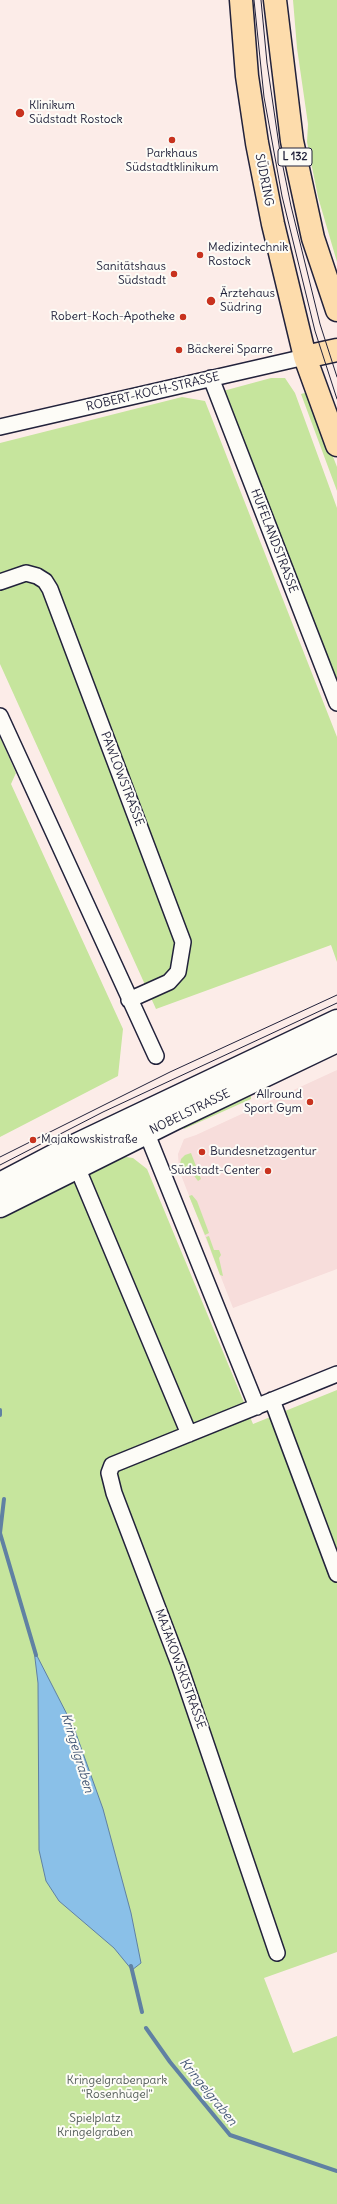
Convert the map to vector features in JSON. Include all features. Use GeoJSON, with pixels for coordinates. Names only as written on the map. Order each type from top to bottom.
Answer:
{"type":"FeatureCollection","features":[{"type":"Feature","properties":{"kind":"main road","name":"SÜDRING"},"geometry":{"type":"LineString","coordinates":[[241,0],[247,76],[257,143],[273,224],[305,357],[337,445]]}},
{"type":"Feature","properties":{"kind":"main road","name":"L 132"},"geometry":{"type":"LineString","coordinates":[[275,0],[282,76],[293,148],[313,238],[337,310]]}},
{"type":"Feature","properties":{"kind":"main road"},"geometry":{"type":"LineString","coordinates":[[305,357],[337,350]]}},
{"type":"Feature","properties":{"kind":"main road","name":"NOBELSTRASSE"},"geometry":{"type":"LineString","coordinates":[[0,1206],[76,1167],[143,1124],[337,1021]]}},
{"type":"Feature","properties":{"kind":"main road","name":"NOBELSTRASSE"},"geometry":{"type":"LineString","coordinates":[[0,1184],[55,1155],[143,1124],[337,1041]]}},
{"type":"Feature","properties":{"kind":"street","name":"ROBERT-KOCH-STRASSE"},"geometry":{"type":"LineString","coordinates":[[0,427],[305,357]]}},
{"type":"Feature","properties":{"kind":"street","name":"HUFELANDSTRASSE"},"geometry":{"type":"LineString","coordinates":[[211,378],[337,703]]}},
{"type":"Feature","properties":{"kind":"street","name":"PAWLOWSTRASSE"},"geometry":{"type":"LineString","coordinates":[[0,582],[26,573],[37,576],[45,581],[50,589],[183,942],[178,972],[169,982],[129,1000]]}},
{"type":"Feature","properties":{"kind":"street"},"geometry":{"type":"LineString","coordinates":[[0,716],[156,1056]]}},
{"type":"Feature","properties":{"kind":"street"},"geometry":{"type":"LineString","coordinates":[[143,1124],[257,1406]]}},
{"type":"Feature","properties":{"kind":"street"},"geometry":{"type":"LineString","coordinates":[[76,1167],[189,1434]]}},
{"type":"Feature","properties":{"kind":"street","name":"MAJAKOWSKISTRASSE"},"geometry":{"type":"LineString","coordinates":[[277,1953],[179,1664],[114,1493],[109,1473],[112,1465],[337,1374]]}},
{"type":"Feature","properties":{"kind":"street"},"geometry":{"type":"LineString","coordinates":[[272,1400],[337,1574]]}},
{"type":"Feature","properties":{"kind":"shaded area"},"geometry":{"type":"Polygon","coordinates":[[[337,1070],[337,1269],[233,1308],[179,1170],[178,1154],[184,1139],[196,1135],[337,1070]]]}},
{"type":"Feature","properties":{"kind":"green space"},"geometry":{"type":"Polygon","coordinates":[[[293,0],[337,0],[337,262],[318,197],[307,142],[308,124],[297,48],[293,0]]]}},
{"type":"Feature","properties":{"kind":"green space"},"geometry":{"type":"Polygon","coordinates":[[[271,378],[285,378],[295,393],[337,508],[337,688],[223,391],[271,378]]]}},
{"type":"Feature","properties":{"kind":"green space"},"geometry":{"type":"Polygon","coordinates":[[[308,392],[337,467],[337,491],[301,394],[308,392]]]}},
{"type":"Feature","properties":{"kind":"green space"},"geometry":{"type":"Polygon","coordinates":[[[182,397],[205,401],[337,737],[337,962],[331,945],[156,1009],[0,664],[0,443],[182,397]]]}},
{"type":"Feature","properties":{"kind":"green space"},"geometry":{"type":"Polygon","coordinates":[[[0,737],[16,773],[11,784],[123,1029],[118,1076],[0,1137],[0,737]]]}},
{"type":"Feature","properties":{"kind":"green space"},"geometry":{"type":"Polygon","coordinates":[[[243,1092],[251,1095],[251,1099],[184,1129],[180,1121],[243,1092]]]}},
{"type":"Feature","properties":{"kind":"green space"},"geometry":{"type":"Polygon","coordinates":[[[191,1153],[201,1179],[198,1181],[192,1173],[183,1173],[179,1170],[181,1159],[185,1155],[191,1153]]]}},
{"type":"Feature","properties":{"kind":"green space"},"geometry":{"type":"Polygon","coordinates":[[[126,1157],[133,1158],[147,1169],[253,1424],[337,1390],[337,1952],[264,1978],[293,2053],[337,2036],[337,2204],[0,2204],[0,1219],[88,1172],[116,1159],[126,1157]]]}},
{"type":"Feature","properties":{"kind":"green space"},"geometry":{"type":"Polygon","coordinates":[[[192,1195],[197,1201],[209,1233],[205,1235],[189,1196],[192,1195]]]}},
{"type":"Feature","properties":{"kind":"green space"},"geometry":{"type":"Polygon","coordinates":[[[209,1236],[214,1250],[219,1250],[221,1255],[219,1258],[223,1276],[220,1275],[206,1237],[209,1236]]]}},
{"type":"Feature","properties":{"kind":"water"},"geometry":{"type":"Polygon","coordinates":[[[34,1650],[74,1728],[103,1809],[131,1913],[141,1963],[132,1970],[114,1948],[59,1901],[46,1881],[39,1850],[38,1683],[34,1650]]]}},
{"type":"Feature","properties":{"kind":"waterway","name":"Kringelgraben"},"geometry":{"type":"LineString","coordinates":[[0,1410],[0,1415]]}},
{"type":"Feature","properties":{"kind":"waterway","name":"Kringelgraben"},"geometry":{"type":"LineString","coordinates":[[4,1499],[0,1533],[36,1655]]}},
{"type":"Feature","properties":{"kind":"waterway","name":"Kringelgraben"},"geometry":{"type":"LineString","coordinates":[[131,1966],[142,2012]]}},
{"type":"Feature","properties":{"kind":"waterway","name":"Kringelgraben"},"geometry":{"type":"LineString","coordinates":[[146,2028],[170,2062],[230,2135],[337,2171]]}},
{"type":"Feature","properties":{"kind":"tram line"},"geometry":{"type":"LineString","coordinates":[[254,0],[264,97],[282,196],[315,331],[337,399]]}},
{"type":"Feature","properties":{"kind":"tram line"},"geometry":{"type":"LineString","coordinates":[[261,0],[267,63],[280,152],[291,206],[320,324],[337,377]]}},
{"type":"Feature","properties":{"kind":"tram line"},"geometry":{"type":"LineString","coordinates":[[0,1157],[170,1072],[337,995]]}},
{"type":"Feature","properties":{"kind":"tram line"},"geometry":{"type":"LineString","coordinates":[[0,1165],[103,1112],[337,1003]]}},
{"type":"Feature","properties":{"kind":"place","name":"Klinikum Südstadt Rostock"},"geometry":{"type":"Point","coordinates":[20,113]}},
{"type":"Feature","properties":{"kind":"place","name":"Parkhaus Südstadtklinikum"},"geometry":{"type":"Point","coordinates":[172,140]}},
{"type":"Feature","properties":{"kind":"place","name":"Medizintechnik Rostock"},"geometry":{"type":"Point","coordinates":[200,255]}},
{"type":"Feature","properties":{"kind":"place","name":"Sanitätshaus Südstadt"},"geometry":{"type":"Point","coordinates":[174,274]}},
{"type":"Feature","properties":{"kind":"place","name":"Ärztehaus Südring"},"geometry":{"type":"Point","coordinates":[211,301]}},
{"type":"Feature","properties":{"kind":"place","name":"Robert-Koch-Apotheke"},"geometry":{"type":"Point","coordinates":[183,317]}},
{"type":"Feature","properties":{"kind":"place","name":"Bäckerei Sparre"},"geometry":{"type":"Point","coordinates":[179,350]}},
{"type":"Feature","properties":{"kind":"place","name":"Allround Sport Gym"},"geometry":{"type":"Point","coordinates":[310,1102]}},
{"type":"Feature","properties":{"kind":"place","name":"Majakowskistraße"},"geometry":{"type":"Point","coordinates":[33,1140]}},
{"type":"Feature","properties":{"kind":"place","name":"Bundesnetzagentur"},"geometry":{"type":"Point","coordinates":[202,1152]}},
{"type":"Feature","properties":{"kind":"place","name":"Südstadt-Center"},"geometry":{"type":"Point","coordinates":[268,1171]}},
{"type":"Feature","properties":{"kind":"park label","name":"Kringelgrabenpark \"Rosenhügel\""},"geometry":{"type":"Point","coordinates":[117,2088]}},
{"type":"Feature","properties":{"kind":"park label","name":"Spielplatz Kringelgraben"},"geometry":{"type":"Point","coordinates":[95,2126]}}]}
